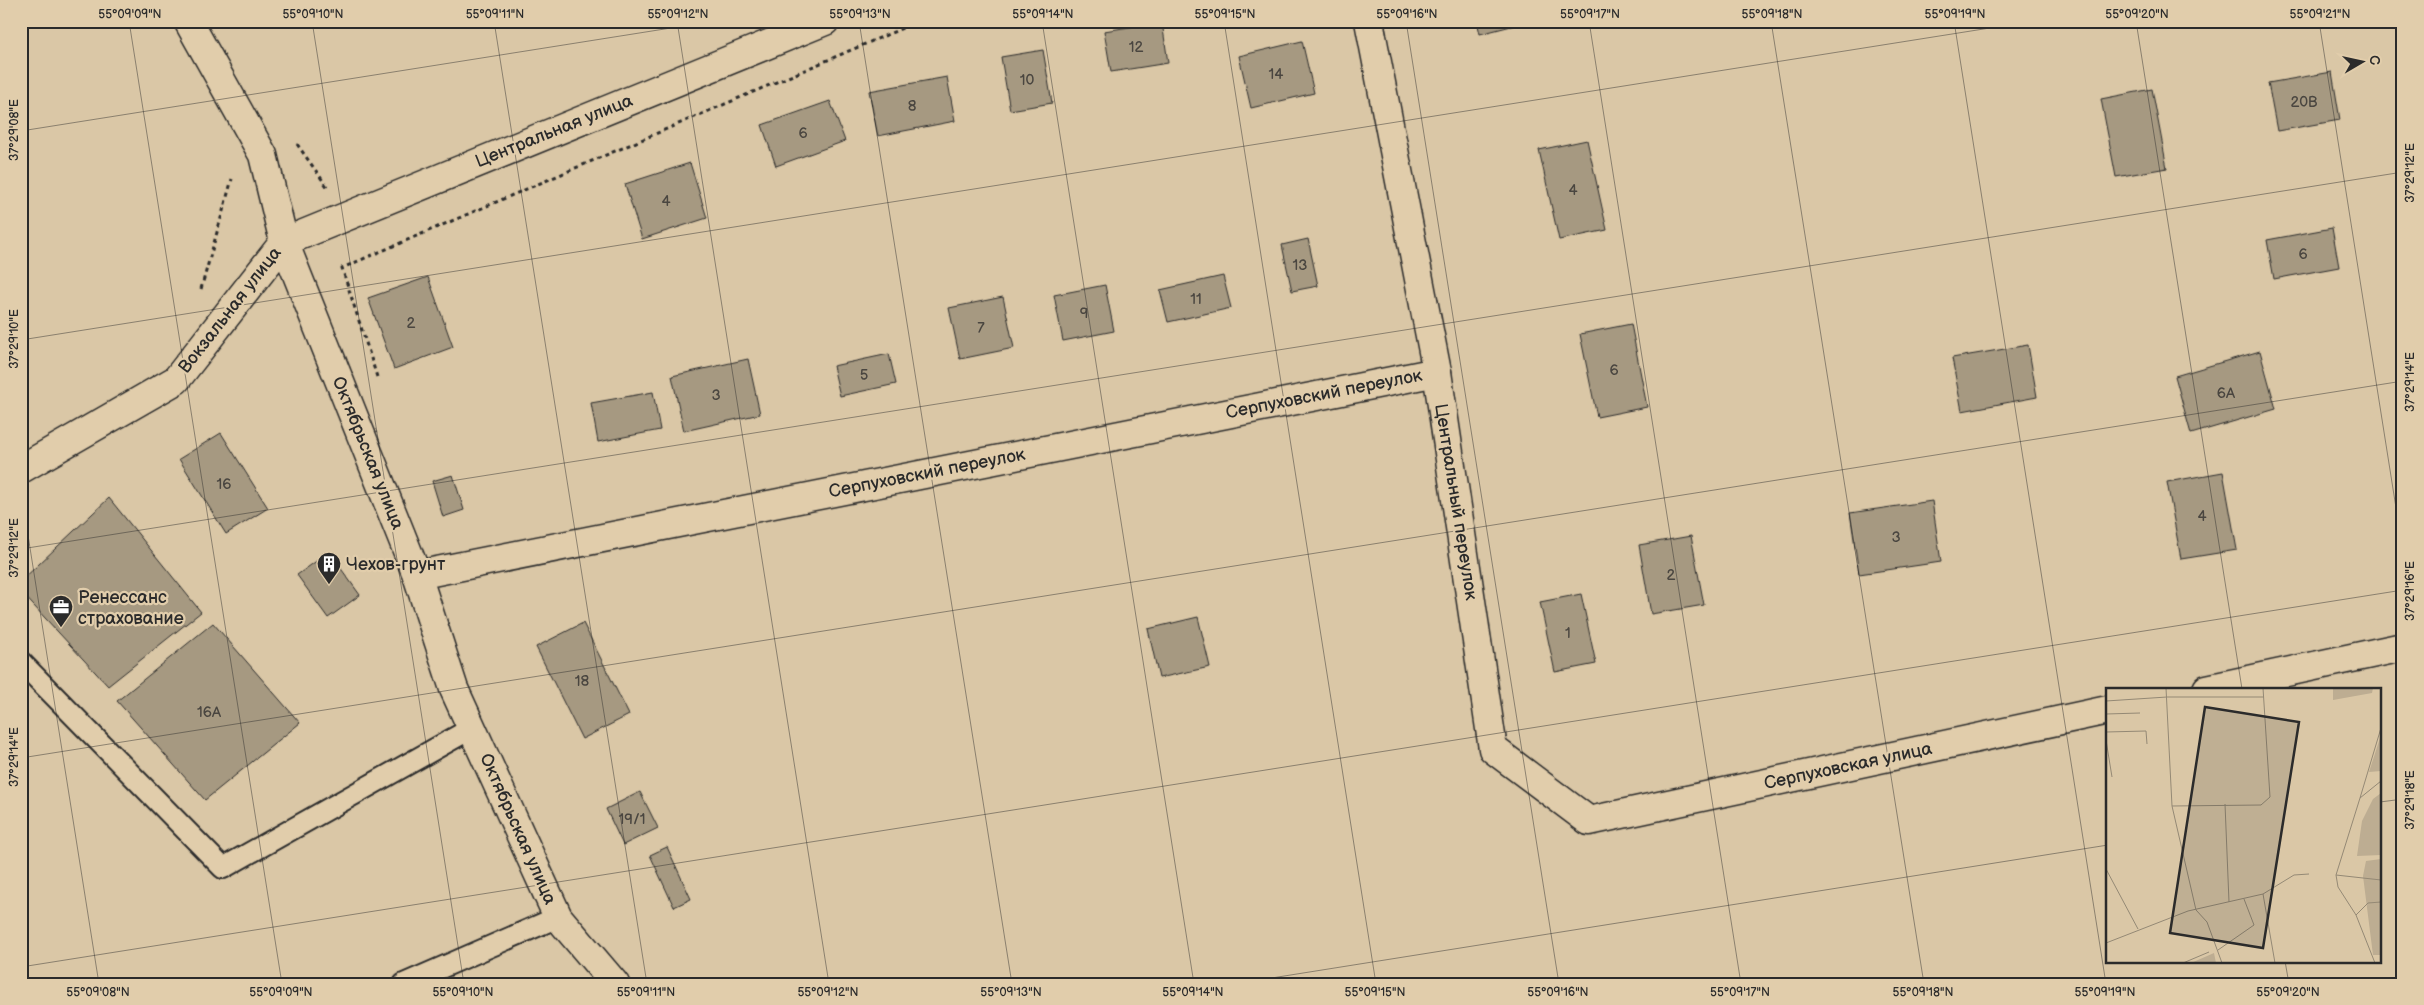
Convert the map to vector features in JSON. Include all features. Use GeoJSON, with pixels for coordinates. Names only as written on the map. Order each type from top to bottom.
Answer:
{"type":"FeatureCollection","features":[{"type":"Feature","properties":{"kind":"street","name":"Октябрьская улица"},"geometry":{"type":"LineString","coordinates":[[188,21],[264,155],[284,242],[417,575],[454,688],[558,917],[616,984]]}},
{"type":"Feature","properties":{"kind":"street","name":"Центральная улица"},"geometry":{"type":"LineString","coordinates":[[284,242],[825,21]]}},
{"type":"Feature","properties":{"kind":"street","name":"Центральный переулок"},"geometry":{"type":"LineString","coordinates":[[1369,21],[1437,372],[1493,749],[1589,821]]}},
{"type":"Feature","properties":{"kind":"street","name":"Вокзальная улица"},"geometry":{"type":"LineString","coordinates":[[21,469],[176,380],[284,242]]}},
{"type":"Feature","properties":{"kind":"street","name":"Серпуховский переулок"},"geometry":{"type":"LineString","coordinates":[[417,575],[1437,372]]}},
{"type":"Feature","properties":{"kind":"street"},"geometry":{"type":"LineString","coordinates":[[2213,688],[2403,647]]}},
{"type":"Feature","properties":{"kind":"street","name":"Серпуховская улица"},"geometry":{"type":"LineString","coordinates":[[1589,821],[2106,710]]}},
{"type":"Feature","properties":{"kind":"lane"},"geometry":{"type":"LineString","coordinates":[[21,662],[223,868],[472,728]]}},
{"type":"Feature","properties":{"kind":"lane"},"geometry":{"type":"LineString","coordinates":[[404,984],[558,917]]}},
{"type":"Feature","properties":{"kind":"path"},"geometry":{"type":"LineString","coordinates":[[379,382],[342,268],[919,21]]}},
{"type":"Feature","properties":{"kind":"path"},"geometry":{"type":"LineString","coordinates":[[200,291],[232,179]]}},
{"type":"Feature","properties":{"kind":"building"},"geometry":{"type":"Polygon","coordinates":[[[1477,21],[1531,21],[1480,34],[1477,21]]]}},
{"type":"Feature","properties":{"kind":"building"},"geometry":{"type":"Polygon","coordinates":[[[1162,22],[1168,63],[1111,72],[1104,31],[1162,22]]]}},
{"type":"Feature","properties":{"kind":"building"},"geometry":{"type":"Polygon","coordinates":[[[1302,41],[1314,93],[1251,108],[1239,56],[1302,41]]]}},
{"type":"Feature","properties":{"kind":"building"},"geometry":{"type":"Polygon","coordinates":[[[1043,50],[1052,103],[1010,110],[1001,57],[1043,50]]]}},
{"type":"Feature","properties":{"kind":"building"},"geometry":{"type":"Polygon","coordinates":[[[2332,72],[2340,120],[2277,131],[2268,83],[2332,72]]]}},
{"type":"Feature","properties":{"kind":"building"},"geometry":{"type":"Polygon","coordinates":[[[947,77],[955,121],[878,136],[869,91],[947,77]]]}},
{"type":"Feature","properties":{"kind":"building"},"geometry":{"type":"Polygon","coordinates":[[[2152,89],[2167,168],[2116,177],[2101,99],[2152,89]]]}},
{"type":"Feature","properties":{"kind":"building"},"geometry":{"type":"Polygon","coordinates":[[[830,101],[845,141],[776,166],[762,125],[830,101]]]}},
{"type":"Feature","properties":{"kind":"building"},"geometry":{"type":"Polygon","coordinates":[[[1587,140],[1607,230],[1559,240],[1539,150],[1587,140]]]}},
{"type":"Feature","properties":{"kind":"building"},"geometry":{"type":"Polygon","coordinates":[[[690,163],[707,218],[642,239],[625,184],[690,163]]]}},
{"type":"Feature","properties":{"kind":"building"},"geometry":{"type":"Polygon","coordinates":[[[2332,228],[2339,267],[2274,279],[2267,240],[2332,228]]]}},
{"type":"Feature","properties":{"kind":"building"},"geometry":{"type":"Polygon","coordinates":[[[1308,239],[1318,286],[1292,291],[1282,245],[1308,239]]]}},
{"type":"Feature","properties":{"kind":"building"},"geometry":{"type":"Polygon","coordinates":[[[1223,276],[1231,308],[1168,322],[1160,290],[1223,276]]]}},
{"type":"Feature","properties":{"kind":"building"},"geometry":{"type":"Polygon","coordinates":[[[428,277],[453,347],[394,369],[368,298],[428,277]]]}},
{"type":"Feature","properties":{"kind":"building"},"geometry":{"type":"Polygon","coordinates":[[[1105,285],[1114,331],[1063,341],[1054,295],[1105,285]]]}},
{"type":"Feature","properties":{"kind":"building"},"geometry":{"type":"Polygon","coordinates":[[[1003,297],[1014,348],[960,359],[949,308],[1003,297]]]}},
{"type":"Feature","properties":{"kind":"building"},"geometry":{"type":"Polygon","coordinates":[[[1631,324],[1647,407],[1597,417],[1580,334],[1631,324]]]}},
{"type":"Feature","properties":{"kind":"building"},"geometry":{"type":"Polygon","coordinates":[[[2028,345],[2037,397],[1962,411],[1952,358],[2028,345]]]}},
{"type":"Feature","properties":{"kind":"building"},"geometry":{"type":"Polygon","coordinates":[[[2260,351],[2276,409],[2191,434],[2175,376],[2260,351]]]}},
{"type":"Feature","properties":{"kind":"building"},"geometry":{"type":"Polygon","coordinates":[[[889,354],[896,384],[840,396],[833,366],[889,354]]]}},
{"type":"Feature","properties":{"kind":"building"},"geometry":{"type":"Polygon","coordinates":[[[748,359],[760,414],[684,431],[672,376],[748,359]]]}},
{"type":"Feature","properties":{"kind":"building"},"geometry":{"type":"Polygon","coordinates":[[[653,392],[660,430],[598,442],[591,403],[653,392]]]}},
{"type":"Feature","properties":{"kind":"building"},"geometry":{"type":"Polygon","coordinates":[[[221,433],[268,508],[226,534],[179,459],[221,433]]]}},
{"type":"Feature","properties":{"kind":"building"},"geometry":{"type":"Polygon","coordinates":[[[2223,472],[2237,550],[2181,559],[2167,482],[2223,472]]]}},
{"type":"Feature","properties":{"kind":"building"},"geometry":{"type":"Polygon","coordinates":[[[453,475],[464,510],[443,517],[432,481],[453,475]]]}},
{"type":"Feature","properties":{"kind":"building"},"geometry":{"type":"Polygon","coordinates":[[[109,498],[201,612],[108,686],[21,592],[21,581],[109,498]]]}},
{"type":"Feature","properties":{"kind":"building"},"geometry":{"type":"Polygon","coordinates":[[[1932,501],[1941,562],[1859,574],[1850,513],[1932,501]]]}},
{"type":"Feature","properties":{"kind":"building"},"geometry":{"type":"Polygon","coordinates":[[[1691,536],[1704,605],[1651,614],[1639,545],[1691,536]]]}},
{"type":"Feature","properties":{"kind":"building","name":"Чехов-грунт"},"geometry":{"type":"Polygon","coordinates":[[[329,552],[360,595],[328,618],[297,575],[329,552]]]}},
{"type":"Feature","properties":{"kind":"building"},"geometry":{"type":"Polygon","coordinates":[[[1581,594],[1596,664],[1555,672],[1540,602],[1581,594]]]}},
{"type":"Feature","properties":{"kind":"building"},"geometry":{"type":"Polygon","coordinates":[[[1198,617],[1210,667],[1159,678],[1148,629],[1198,617]]]}},
{"type":"Feature","properties":{"kind":"building"},"geometry":{"type":"Polygon","coordinates":[[[213,623],[300,723],[205,800],[117,701],[213,623]]]}},
{"type":"Feature","properties":{"kind":"building"},"geometry":{"type":"Polygon","coordinates":[[[583,623],[629,715],[582,739],[536,647],[583,623]]]}},
{"type":"Feature","properties":{"kind":"building"},"geometry":{"type":"Polygon","coordinates":[[[640,792],[658,828],[623,845],[606,809],[640,792]]]}},
{"type":"Feature","properties":{"kind":"building"},"geometry":{"type":"Polygon","coordinates":[[[667,847],[691,899],[674,907],[650,855],[667,847]]]}},
{"type":"Feature","properties":{"kind":"place","name":"Чехов-грунт"},"geometry":{"type":"Point","coordinates":[329,585]}},
{"type":"Feature","properties":{"kind":"place","name":"Ренессанс страхование"},"geometry":{"type":"Point","coordinates":[61,628]}}]}
